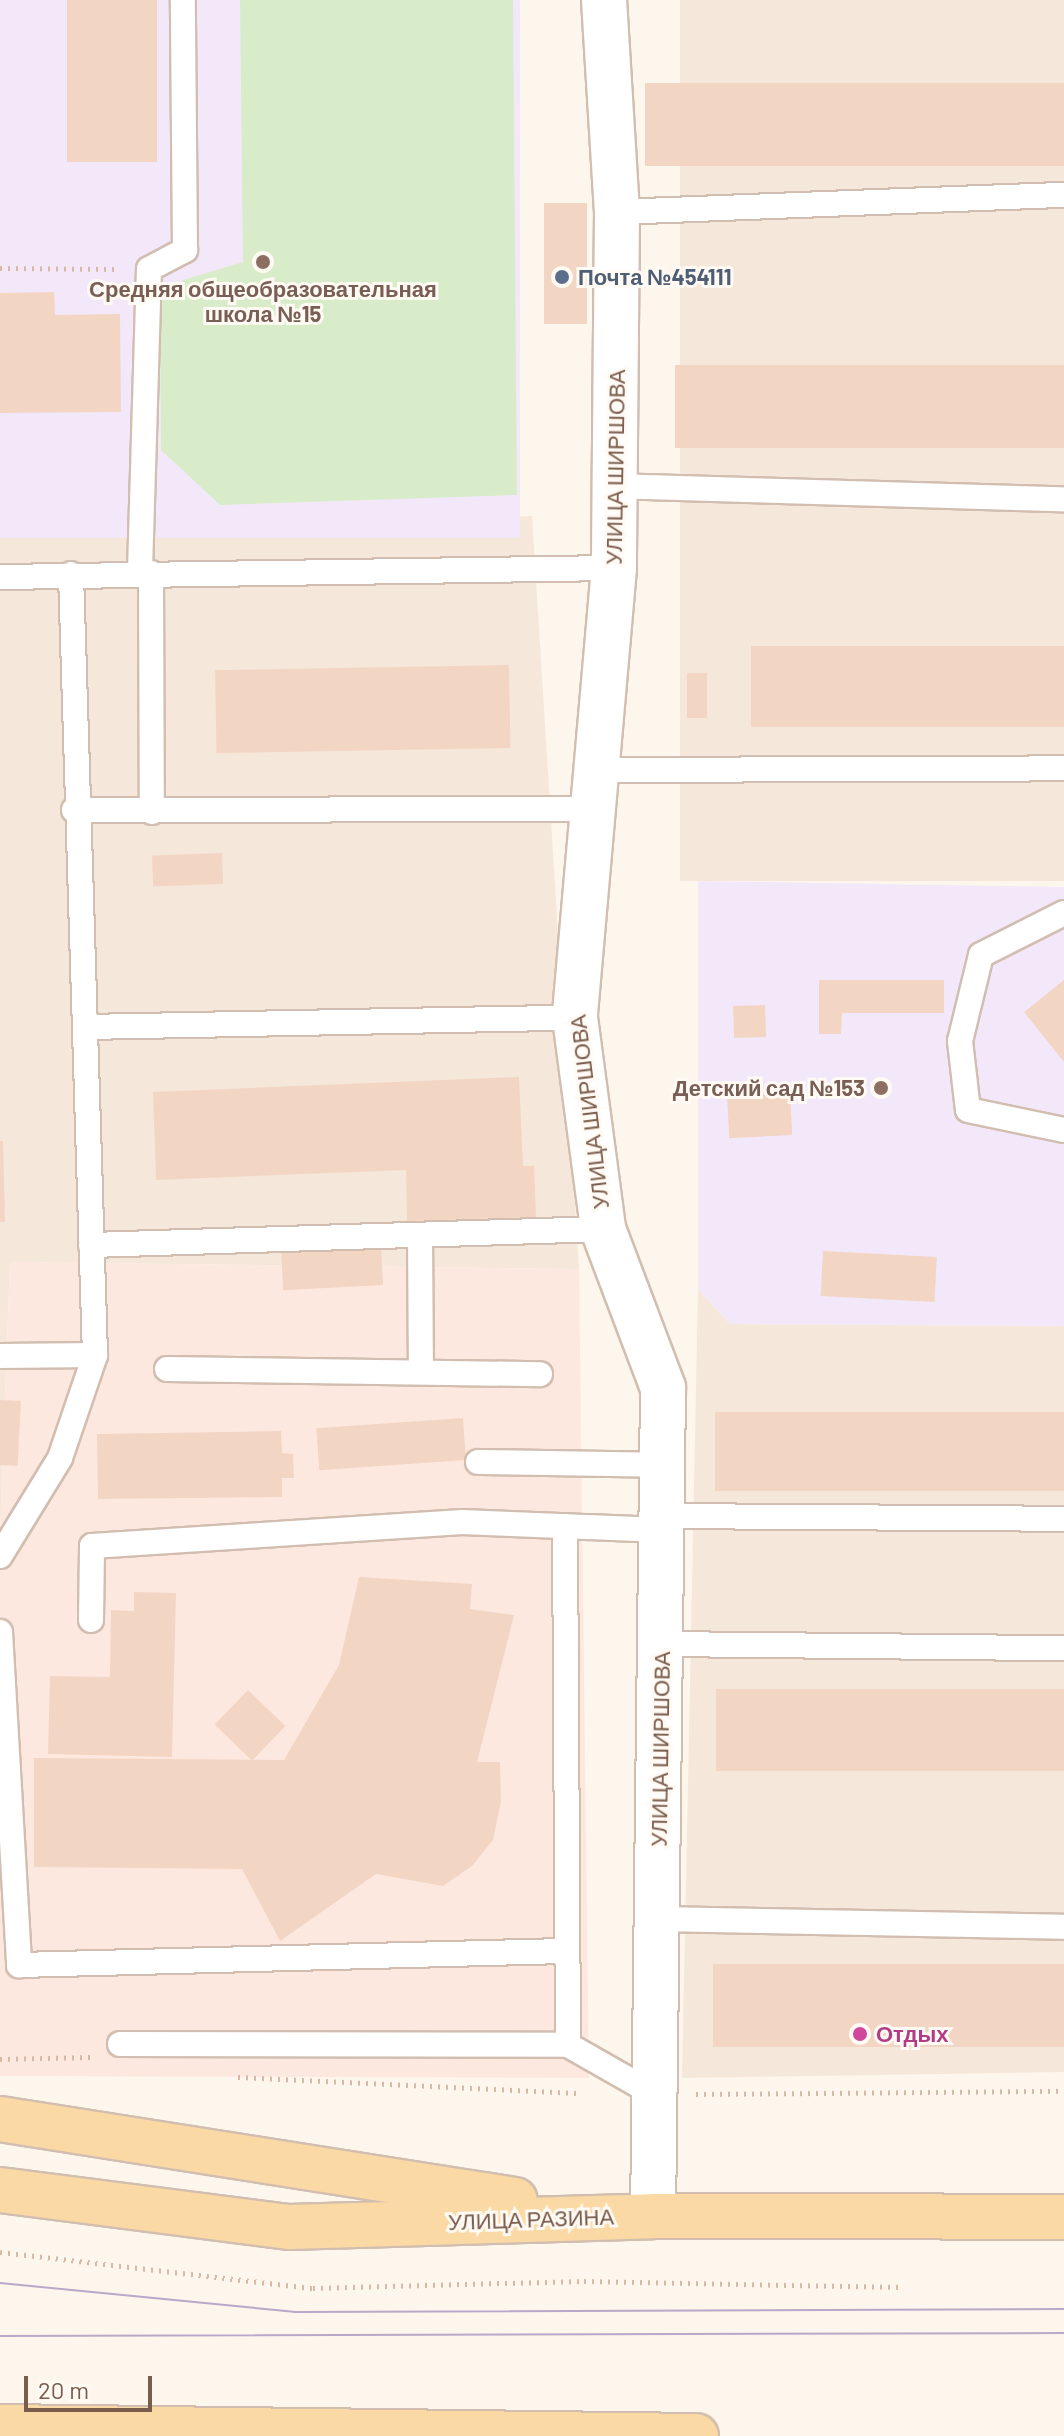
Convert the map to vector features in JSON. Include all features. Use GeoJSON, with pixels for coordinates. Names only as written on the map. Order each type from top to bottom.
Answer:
{"type":"FeatureCollection","features":[{"type":"Feature","properties":{"kind":"main road"},"geometry":{"type":"LineString","coordinates":[[0,2119],[635,2216]]}},
{"type":"Feature","properties":{"kind":"main road","name":"УЛИЦА РАЗИНА"},"geometry":{"type":"LineString","coordinates":[[0,2190],[289,2227],[635,2216],[1064,2217]]}},
{"type":"Feature","properties":{"kind":"main road"},"geometry":{"type":"LineString","coordinates":[[0,2427],[696,2436]]}},
{"type":"Feature","properties":{"kind":"street","name":"УЛИЦА ШИРШОВА"},"geometry":{"type":"LineString","coordinates":[[604,0],[617,212],[614,568],[598,790],[575,1018],[603,1229],[663,1388],[656,2095],[635,2216]]}},
{"type":"Feature","properties":{"kind":"lane"},"geometry":{"type":"LineString","coordinates":[[152,812],[145,572],[149,269],[185,250],[183,0]]}},
{"type":"Feature","properties":{"kind":"lane"},"geometry":{"type":"LineString","coordinates":[[617,212],[1064,195]]}},
{"type":"Feature","properties":{"kind":"lane"},"geometry":{"type":"LineString","coordinates":[[615,486],[1064,499]]}},
{"type":"Feature","properties":{"kind":"lane"},"geometry":{"type":"LineString","coordinates":[[0,577],[145,572],[614,568]]}},
{"type":"Feature","properties":{"kind":"lane"},"geometry":{"type":"LineString","coordinates":[[0,1556],[60,1458],[95,1355],[85,1027],[74,810],[71,574]]}},
{"type":"Feature","properties":{"kind":"lane"},"geometry":{"type":"LineString","coordinates":[[74,810],[152,812],[1064,768]]}},
{"type":"Feature","properties":{"kind":"lane"},"geometry":{"type":"LineString","coordinates":[[1064,913],[981,955],[960,1041],[968,1110],[1064,1130]]}},
{"type":"Feature","properties":{"kind":"lane"},"geometry":{"type":"LineString","coordinates":[[85,1027],[575,1018]]}},
{"type":"Feature","properties":{"kind":"lane"},"geometry":{"type":"LineString","coordinates":[[91,1245],[603,1229]]}},
{"type":"Feature","properties":{"kind":"lane"},"geometry":{"type":"LineString","coordinates":[[420,1235],[421,1372]]}},
{"type":"Feature","properties":{"kind":"lane"},"geometry":{"type":"LineString","coordinates":[[0,1356],[95,1355]]}},
{"type":"Feature","properties":{"kind":"lane"},"geometry":{"type":"LineString","coordinates":[[167,1369],[540,1374]]}},
{"type":"Feature","properties":{"kind":"lane"},"geometry":{"type":"LineString","coordinates":[[478,1462],[662,1465]]}},
{"type":"Feature","properties":{"kind":"lane"},"geometry":{"type":"LineString","coordinates":[[91,1620],[92,1546],[462,1522],[565,1526],[1064,1519]]}},
{"type":"Feature","properties":{"kind":"lane"},"geometry":{"type":"LineString","coordinates":[[565,1526],[563,1951],[568,2045]]}},
{"type":"Feature","properties":{"kind":"lane"},"geometry":{"type":"LineString","coordinates":[[0,1632],[19,1965],[563,1951]]}},
{"type":"Feature","properties":{"kind":"lane"},"geometry":{"type":"LineString","coordinates":[[661,1644],[1064,1648]]}},
{"type":"Feature","properties":{"kind":"lane"},"geometry":{"type":"LineString","coordinates":[[657,1919],[1064,1927]]}},
{"type":"Feature","properties":{"kind":"lane"},"geometry":{"type":"LineString","coordinates":[[114,2051],[568,2045],[656,2095]]}},
{"type":"Feature","properties":{"kind":"path"},"geometry":{"type":"LineString","coordinates":[[0,268],[149,269]]}},
{"type":"Feature","properties":{"kind":"path"},"geometry":{"type":"LineString","coordinates":[[0,2059],[114,2051]]}},
{"type":"Feature","properties":{"kind":"path"},"geometry":{"type":"LineString","coordinates":[[226,2067],[244,2082],[656,2095],[1064,2091]]}},
{"type":"Feature","properties":{"kind":"path"},"geometry":{"type":"LineString","coordinates":[[0,2252],[313,2288],[584,2281],[902,2287]]}},
{"type":"Feature","properties":{"kind":"shaded area","name":"Средняя общеобразовательная школа №15"},"geometry":{"type":"Polygon","coordinates":[[[0,0],[520,0],[520,538],[0,538],[0,0]]]}},
{"type":"Feature","properties":{"kind":"shaded area"},"geometry":{"type":"Polygon","coordinates":[[[680,0],[1064,0],[1064,881],[680,881],[680,0]]]}},
{"type":"Feature","properties":{"kind":"shaded area"},"geometry":{"type":"Polygon","coordinates":[[[532,516],[579,1269],[10,1262],[0,1533],[0,538],[532,516]]]}},
{"type":"Feature","properties":{"kind":"shaded area","name":"Детский сад №153"},"geometry":{"type":"Polygon","coordinates":[[[698,881],[1064,887],[1064,1326],[730,1324],[698,1289],[698,881]]]}},
{"type":"Feature","properties":{"kind":"shaded area"},"geometry":{"type":"Polygon","coordinates":[[[10,1262],[579,1269],[589,2078],[0,2076],[0,1533],[10,1262]]]}},
{"type":"Feature","properties":{"kind":"shaded area"},"geometry":{"type":"Polygon","coordinates":[[[698,1289],[730,1324],[1064,1326],[1064,2072],[682,2078],[698,1289]]]}},
{"type":"Feature","properties":{"kind":"green space"},"geometry":{"type":"Polygon","coordinates":[[[240,0],[513,0],[517,495],[220,505],[161,450],[160,303],[183,280],[243,262],[240,0]]]}},
{"type":"Feature","properties":{"kind":"building"},"geometry":{"type":"Polygon","coordinates":[[[67,0],[157,0],[157,162],[67,162],[67,0]]]}},
{"type":"Feature","properties":{"kind":"building"},"geometry":{"type":"Polygon","coordinates":[[[645,83],[1064,83],[1064,166],[645,166],[645,83]]]}},
{"type":"Feature","properties":{"kind":"building"},"geometry":{"type":"Polygon","coordinates":[[[544,203],[587,203],[587,324],[544,324],[544,203]]]}},
{"type":"Feature","properties":{"kind":"building"},"geometry":{"type":"Polygon","coordinates":[[[54,292],[55,315],[120,314],[121,412],[0,413],[0,293],[54,292]]]}},
{"type":"Feature","properties":{"kind":"building"},"geometry":{"type":"Polygon","coordinates":[[[675,365],[1064,365],[1064,448],[675,448],[675,365]]]}},
{"type":"Feature","properties":{"kind":"building"},"geometry":{"type":"Polygon","coordinates":[[[751,646],[1064,646],[1064,727],[751,727],[751,646]]]}},
{"type":"Feature","properties":{"kind":"building"},"geometry":{"type":"Polygon","coordinates":[[[509,665],[510,748],[216,753],[215,670],[509,665]]]}},
{"type":"Feature","properties":{"kind":"building"},"geometry":{"type":"Polygon","coordinates":[[[687,673],[707,673],[707,718],[687,718],[687,673]]]}},
{"type":"Feature","properties":{"kind":"building"},"geometry":{"type":"Polygon","coordinates":[[[222,853],[223,884],[153,886],[152,855],[222,853]]]}},
{"type":"Feature","properties":{"kind":"building"},"geometry":{"type":"Polygon","coordinates":[[[819,980],[944,980],[944,1013],[842,1013],[841,1034],[819,1034],[819,980]]]}},
{"type":"Feature","properties":{"kind":"building"},"geometry":{"type":"Polygon","coordinates":[[[1064,980],[1064,1062],[1024,1012],[1064,980]]]}},
{"type":"Feature","properties":{"kind":"building"},"geometry":{"type":"Polygon","coordinates":[[[765,1005],[766,1037],[734,1038],[733,1006],[765,1005]]]}},
{"type":"Feature","properties":{"kind":"building"},"geometry":{"type":"Polygon","coordinates":[[[519,1077],[523,1166],[534,1166],[536,1217],[407,1221],[406,1170],[156,1180],[153,1092],[519,1077]]]}},
{"type":"Feature","properties":{"kind":"building"},"geometry":{"type":"Polygon","coordinates":[[[790,1093],[792,1135],[729,1138],[727,1096],[790,1093]]]}},
{"type":"Feature","properties":{"kind":"building"},"geometry":{"type":"Polygon","coordinates":[[[0,1141],[3,1141],[5,1222],[0,1222],[0,1141]]]}},
{"type":"Feature","properties":{"kind":"building"},"geometry":{"type":"Polygon","coordinates":[[[381,1245],[383,1285],[283,1290],[281,1250],[381,1245]]]}},
{"type":"Feature","properties":{"kind":"building"},"geometry":{"type":"Polygon","coordinates":[[[823,1251],[937,1257],[934,1302],[821,1296],[823,1251]]]}},
{"type":"Feature","properties":{"kind":"building"},"geometry":{"type":"Polygon","coordinates":[[[0,1400],[21,1401],[18,1466],[0,1465],[0,1400]]]}},
{"type":"Feature","properties":{"kind":"building"},"geometry":{"type":"Polygon","coordinates":[[[715,1412],[1064,1412],[1064,1491],[715,1491],[715,1412]]]}},
{"type":"Feature","properties":{"kind":"building"},"geometry":{"type":"Polygon","coordinates":[[[463,1418],[466,1460],[319,1470],[316,1428],[463,1418]]]}},
{"type":"Feature","properties":{"kind":"building"},"geometry":{"type":"Polygon","coordinates":[[[281,1431],[282,1453],[293,1454],[294,1478],[282,1478],[282,1497],[98,1499],[97,1434],[281,1431]]]}},
{"type":"Feature","properties":{"kind":"building"},"geometry":{"type":"Polygon","coordinates":[[[359,1577],[472,1584],[470,1609],[514,1615],[477,1762],[500,1762],[501,1801],[493,1840],[472,1866],[443,1886],[376,1874],[280,1941],[242,1869],[34,1867],[34,1758],[284,1760],[339,1665],[359,1577]]]}},
{"type":"Feature","properties":{"kind":"building"},"geometry":{"type":"Polygon","coordinates":[[[134,1592],[176,1593],[172,1757],[48,1754],[50,1676],[110,1677],[111,1610],[134,1611],[134,1592]]]}},
{"type":"Feature","properties":{"kind":"building"},"geometry":{"type":"Polygon","coordinates":[[[716,1689],[1064,1689],[1064,1771],[716,1771],[716,1689]]]}},
{"type":"Feature","properties":{"kind":"building"},"geometry":{"type":"Polygon","coordinates":[[[248,1690],[285,1726],[252,1761],[215,1725],[248,1690]]]}},
{"type":"Feature","properties":{"kind":"building"},"geometry":{"type":"Polygon","coordinates":[[[713,1964],[1064,1964],[1064,2047],[713,2047],[713,1964]]]}},
{"type":"Feature","properties":{"kind":"tram line"},"geometry":{"type":"LineString","coordinates":[[0,2283],[294,2312],[1064,2309]]}},
{"type":"Feature","properties":{"kind":"tram line"},"geometry":{"type":"LineString","coordinates":[[0,2336],[1064,2333]]}},
{"type":"Feature","properties":{"kind":"place","name":"Средняя общеобразовательная школа №15"},"geometry":{"type":"Point","coordinates":[263,262]}},
{"type":"Feature","properties":{"kind":"place","name":"Почта №454111"},"geometry":{"type":"Point","coordinates":[562,277]}},
{"type":"Feature","properties":{"kind":"place","name":"Детский сад №153"},"geometry":{"type":"Point","coordinates":[881,1088]}},
{"type":"Feature","properties":{"kind":"place","name":"Отдых"},"geometry":{"type":"Point","coordinates":[860,2034]}}]}
